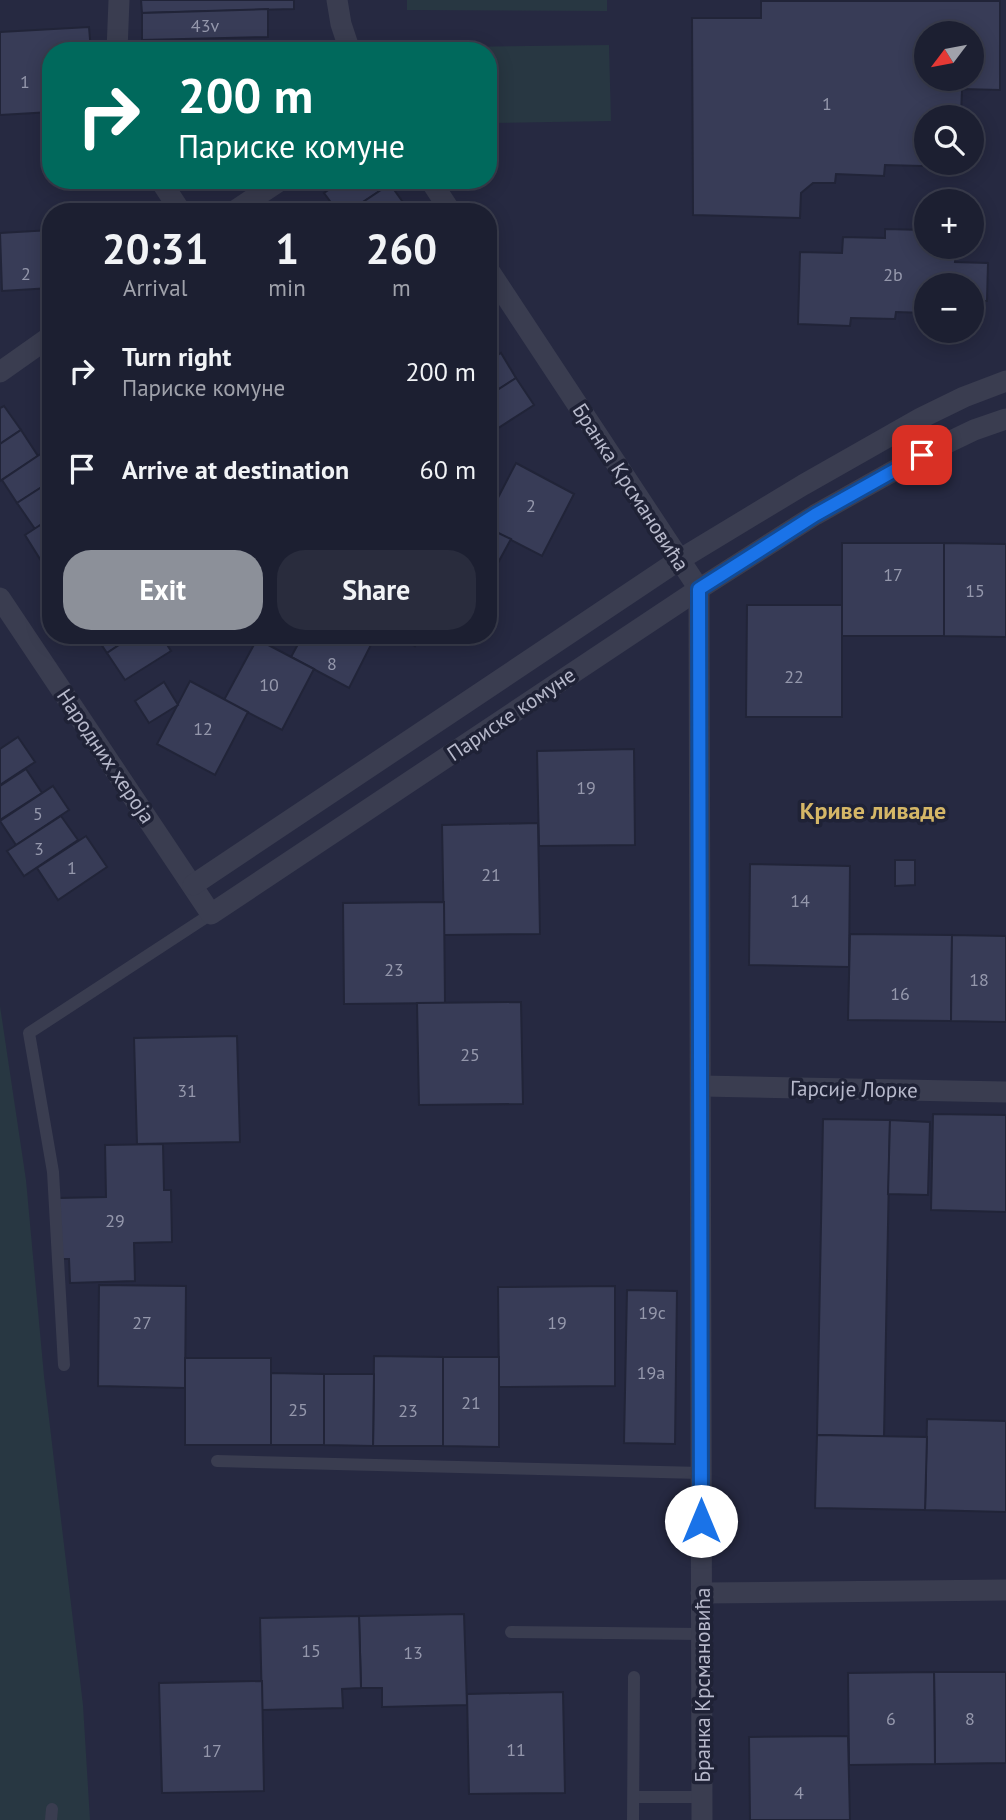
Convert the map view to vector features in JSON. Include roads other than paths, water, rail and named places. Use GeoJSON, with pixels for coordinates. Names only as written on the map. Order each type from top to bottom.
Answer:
{"type":"FeatureCollection","features":[{"type":"Feature","properties":{"kind":"street"},"geometry":{"type":"LineString","coordinates":[[117,42],[119,0]]}},
{"type":"Feature","properties":{"kind":"street"},"geometry":{"type":"LineString","coordinates":[[338,0],[341,24],[348,42]]}},
{"type":"Feature","properties":{"kind":"street"},"geometry":{"type":"LineString","coordinates":[[246,203],[268,189]]}},
{"type":"Feature","properties":{"kind":"street","name":"Бранка Крсмановића"},"geometry":{"type":"LineString","coordinates":[[497,283],[699,589],[702,1820]]}},
{"type":"Feature","properties":{"kind":"street"},"geometry":{"type":"LineString","coordinates":[[0,372],[42,342]]}},
{"type":"Feature","properties":{"kind":"street","name":"Париске комуне"},"geometry":{"type":"LineString","coordinates":[[193,886],[679,560],[921,418],[964,397],[1006,382]]}},
{"type":"Feature","properties":{"kind":"street","name":"Париске комуне"},"geometry":{"type":"LineString","coordinates":[[211,914],[699,589],[815,515],[922,455],[974,430],[1006,419]]}},
{"type":"Feature","properties":{"kind":"street","name":"Народних хероја"},"geometry":{"type":"LineString","coordinates":[[0,598],[211,914]]}},
{"type":"Feature","properties":{"kind":"street","name":"Гарсије Лорке"},"geometry":{"type":"LineString","coordinates":[[702,1086],[1006,1092]]}},
{"type":"Feature","properties":{"kind":"street"},"geometry":{"type":"LineString","coordinates":[[701,1593],[1006,1591]]}},
{"type":"Feature","properties":{"kind":"lane","name":"Париске комуне"},"geometry":{"type":"LineString","coordinates":[[64,1365],[52,1172],[29,1033],[211,914]]}},
{"type":"Feature","properties":{"kind":"lane"},"geometry":{"type":"LineString","coordinates":[[217,1461],[701,1473]]}},
{"type":"Feature","properties":{"kind":"lane"},"geometry":{"type":"LineString","coordinates":[[511,1632],[701,1633]]}},
{"type":"Feature","properties":{"kind":"lane"},"geometry":{"type":"LineString","coordinates":[[634,1677],[634,1820]]}},
{"type":"Feature","properties":{"kind":"lane"},"geometry":{"type":"LineString","coordinates":[[634,1797],[702,1797]]}},
{"type":"Feature","properties":{"kind":"district","name":"Криве ливаде"},"geometry":{"type":"Point","coordinates":[873,810]}}]}
